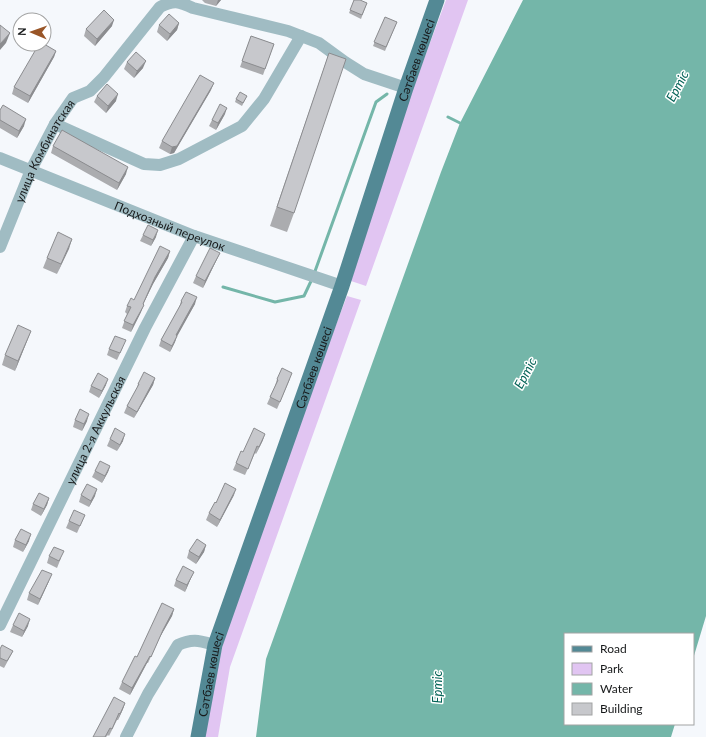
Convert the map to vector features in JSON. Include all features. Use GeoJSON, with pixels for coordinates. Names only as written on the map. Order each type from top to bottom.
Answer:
{"type":"FeatureCollection","features":[{"type":"Feature","properties":{"kind":"main road","name":"Сәтбаев көшесі"},"geometry":{"type":"LineString","coordinates":[[198,737],[215,645],[342,286],[406,88],[437,0]]}},
{"type":"Feature","properties":{"kind":"street","name":"улица Комбинатская"},"geometry":{"type":"LineString","coordinates":[[0,247],[32,170],[55,124],[73,98],[90,91],[104,77],[160,7],[169,1],[179,1],[193,8],[288,31],[301,36]]}},
{"type":"Feature","properties":{"kind":"street"},"geometry":{"type":"LineString","coordinates":[[55,124],[144,164],[160,165],[179,159],[242,126],[264,99],[301,36],[319,43],[364,74],[406,88]]}},
{"type":"Feature","properties":{"kind":"street","name":"Подхозный переулок"},"geometry":{"type":"LineString","coordinates":[[0,158],[194,236],[342,286]]}},
{"type":"Feature","properties":{"kind":"street","name":"улица 2-я Аккульская"},"geometry":{"type":"LineString","coordinates":[[0,625],[145,328],[194,236]]}},
{"type":"Feature","properties":{"kind":"street"},"geometry":{"type":"LineString","coordinates":[[126,737],[148,694],[178,645],[197,640],[215,645]]}},
{"type":"Feature","properties":{"kind":"green space"},"geometry":{"type":"Polygon","coordinates":[[[446,0],[468,0],[366,286],[351,281],[412,91],[446,0]]]}},
{"type":"Feature","properties":{"kind":"green space"},"geometry":{"type":"Polygon","coordinates":[[[347,296],[361,300],[230,667],[218,737],[201,737],[238,580],[347,296]]]}},
{"type":"Feature","properties":{"kind":"water","name":"Ертіс"},"geometry":{"type":"Polygon","coordinates":[[[523,0],[706,0],[706,616],[694,656],[694,633],[564,633],[564,725],[675,725],[671,737],[256,737],[266,659],[460,123],[523,0]]]}},
{"type":"Feature","properties":{"kind":"building"},"geometry":{"type":"Polygon","coordinates":[[[354,0],[360,0],[367,3],[362,15],[350,10],[354,0]]]}},
{"type":"Feature","properties":{"kind":"building"},"geometry":{"type":"Polygon","coordinates":[[[104,10],[114,20],[97,39],[86,29],[104,10]]]}},
{"type":"Feature","properties":{"kind":"building"},"geometry":{"type":"Polygon","coordinates":[[[169,14],[179,23],[170,34],[159,25],[169,14]]]}},
{"type":"Feature","properties":{"kind":"building"},"geometry":{"type":"Polygon","coordinates":[[[385,17],[397,22],[386,47],[374,42],[385,17]]]}},
{"type":"Feature","properties":{"kind":"building"},"geometry":{"type":"Polygon","coordinates":[[[0,25],[10,33],[0,44],[0,25]]]}},
{"type":"Feature","properties":{"kind":"building"},"geometry":{"type":"Polygon","coordinates":[[[251,36],[274,44],[265,69],[242,61],[251,36]]]}},
{"type":"Feature","properties":{"kind":"building"},"geometry":{"type":"Polygon","coordinates":[[[52,49],[56,51],[30,96],[14,87],[34,52],[52,52],[52,49]]]}},
{"type":"Feature","properties":{"kind":"building"},"geometry":{"type":"Polygon","coordinates":[[[136,52],[146,61],[137,71],[127,62],[136,52]]]}},
{"type":"Feature","properties":{"kind":"building"},"geometry":{"type":"Polygon","coordinates":[[[329,53],[346,59],[294,213],[277,207],[329,53]]]}},
{"type":"Feature","properties":{"kind":"building"},"geometry":{"type":"Polygon","coordinates":[[[200,75],[214,83],[177,146],[172,147],[162,141],[200,75]]]}},
{"type":"Feature","properties":{"kind":"building"},"geometry":{"type":"Polygon","coordinates":[[[107,84],[118,94],[108,106],[97,96],[107,84]]]}},
{"type":"Feature","properties":{"kind":"building"},"geometry":{"type":"Polygon","coordinates":[[[240,92],[247,96],[243,103],[236,99],[240,92]]]}},
{"type":"Feature","properties":{"kind":"building"},"geometry":{"type":"Polygon","coordinates":[[[220,104],[227,108],[218,123],[212,120],[220,104]]]}},
{"type":"Feature","properties":{"kind":"building"},"geometry":{"type":"Polygon","coordinates":[[[3,105],[26,119],[19,131],[0,120],[0,110],[3,105]]]}},
{"type":"Feature","properties":{"kind":"building"},"geometry":{"type":"Polygon","coordinates":[[[62,130],[128,167],[119,183],[53,146],[62,130]]]}},
{"type":"Feature","properties":{"kind":"building"},"geometry":{"type":"Polygon","coordinates":[[[148,225],[158,230],[153,240],[143,235],[148,225]]]}},
{"type":"Feature","properties":{"kind":"building"},"geometry":{"type":"Polygon","coordinates":[[[58,232],[72,239],[61,264],[47,258],[58,232]]]}},
{"type":"Feature","properties":{"kind":"building"},"geometry":{"type":"Polygon","coordinates":[[[160,246],[170,251],[155,277],[143,304],[144,305],[133,325],[124,321],[131,307],[127,306],[131,298],[134,300],[160,246]]]}},
{"type":"Feature","properties":{"kind":"building"},"geometry":{"type":"Polygon","coordinates":[[[210,248],[220,253],[205,281],[196,276],[210,248]]]}},
{"type":"Feature","properties":{"kind":"building"},"geometry":{"type":"Polygon","coordinates":[[[186,292],[197,297],[176,335],[177,336],[172,346],[161,340],[186,292]]]}},
{"type":"Feature","properties":{"kind":"building"},"geometry":{"type":"Polygon","coordinates":[[[18,325],[31,331],[18,361],[5,355],[18,325]]]}},
{"type":"Feature","properties":{"kind":"building"},"geometry":{"type":"Polygon","coordinates":[[[115,336],[126,340],[120,353],[109,349],[115,336]]]}},
{"type":"Feature","properties":{"kind":"building"},"geometry":{"type":"Polygon","coordinates":[[[282,368],[292,373],[280,402],[270,397],[282,368]]]}},
{"type":"Feature","properties":{"kind":"building"},"geometry":{"type":"Polygon","coordinates":[[[144,372],[155,378],[137,412],[127,406],[144,372]]]}},
{"type":"Feature","properties":{"kind":"building"},"geometry":{"type":"Polygon","coordinates":[[[98,373],[108,379],[102,391],[91,386],[98,373]]]}},
{"type":"Feature","properties":{"kind":"building"},"geometry":{"type":"Polygon","coordinates":[[[80,409],[89,414],[84,424],[75,420],[80,409]]]}},
{"type":"Feature","properties":{"kind":"building"},"geometry":{"type":"Polygon","coordinates":[[[115,428],[125,434],[120,445],[110,439],[115,428]]]}},
{"type":"Feature","properties":{"kind":"building"},"geometry":{"type":"Polygon","coordinates":[[[254,428],[265,434],[259,447],[257,446],[248,469],[236,463],[254,428]]]}},
{"type":"Feature","properties":{"kind":"building"},"geometry":{"type":"Polygon","coordinates":[[[100,461],[110,466],[105,476],[95,471],[100,461]]]}},
{"type":"Feature","properties":{"kind":"building"},"geometry":{"type":"Polygon","coordinates":[[[225,483],[236,489],[220,520],[209,513],[215,502],[216,503],[225,483]]]}},
{"type":"Feature","properties":{"kind":"building"},"geometry":{"type":"Polygon","coordinates":[[[87,484],[97,489],[91,501],[81,495],[87,484]]]}},
{"type":"Feature","properties":{"kind":"building"},"geometry":{"type":"Polygon","coordinates":[[[39,493],[49,498],[44,509],[33,504],[39,493]]]}},
{"type":"Feature","properties":{"kind":"building"},"geometry":{"type":"Polygon","coordinates":[[[74,510],[85,515],[80,526],[69,521],[74,510]]]}},
{"type":"Feature","properties":{"kind":"building"},"geometry":{"type":"Polygon","coordinates":[[[21,529],[31,534],[26,545],[15,540],[21,529]]]}},
{"type":"Feature","properties":{"kind":"building"},"geometry":{"type":"Polygon","coordinates":[[[197,539],[206,545],[199,557],[189,551],[197,539]]]}},
{"type":"Feature","properties":{"kind":"building"},"geometry":{"type":"Polygon","coordinates":[[[54,547],[64,551],[59,561],[49,556],[54,547]]]}},
{"type":"Feature","properties":{"kind":"building"},"geometry":{"type":"Polygon","coordinates":[[[183,566],[194,572],[187,585],[176,580],[183,566]]]}},
{"type":"Feature","properties":{"kind":"building"},"geometry":{"type":"Polygon","coordinates":[[[42,570],[52,574],[40,599],[29,593],[42,570]]]}},
{"type":"Feature","properties":{"kind":"building"},"geometry":{"type":"Polygon","coordinates":[[[162,603],[174,609],[151,657],[150,656],[132,688],[122,682],[135,656],[137,657],[162,603]]]}},
{"type":"Feature","properties":{"kind":"building"},"geometry":{"type":"Polygon","coordinates":[[[19,613],[30,619],[24,631],[13,625],[19,613]]]}},
{"type":"Feature","properties":{"kind":"building"},"geometry":{"type":"Polygon","coordinates":[[[2,645],[13,651],[7,661],[0,658],[0,649],[2,645]]]}},
{"type":"Feature","properties":{"kind":"building"},"geometry":{"type":"Polygon","coordinates":[[[114,697],[125,703],[120,714],[119,713],[112,729],[110,728],[105,737],[93,737],[114,697]]]}},
{"type":"Feature","properties":{"kind":"waterway"},"geometry":{"type":"LineString","coordinates":[[314,274],[376,102],[387,94]]}},
{"type":"Feature","properties":{"kind":"waterway"},"geometry":{"type":"LineString","coordinates":[[448,117],[460,123]]}},
{"type":"Feature","properties":{"kind":"waterway"},"geometry":{"type":"LineString","coordinates":[[223,287],[275,302],[304,296],[312,279]]}}]}
